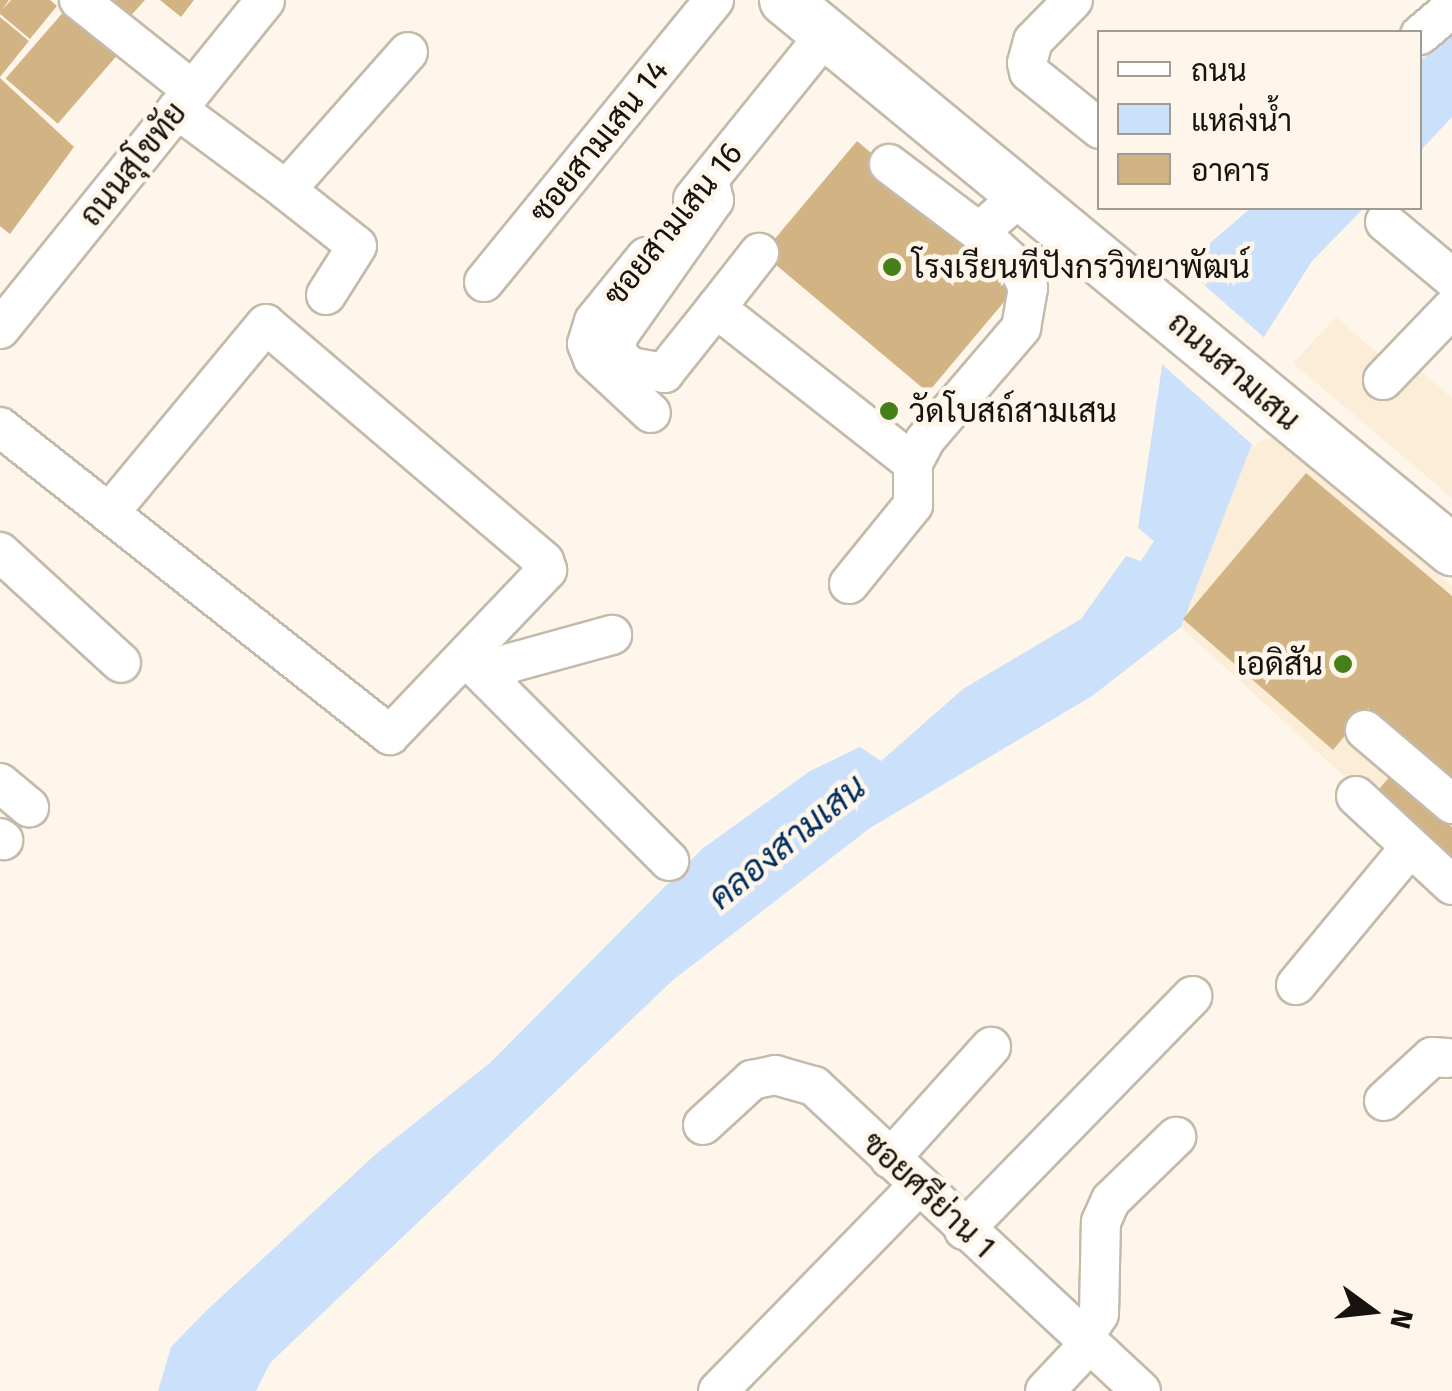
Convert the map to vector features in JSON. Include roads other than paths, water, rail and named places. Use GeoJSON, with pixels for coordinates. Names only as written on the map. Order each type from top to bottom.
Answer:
{"type":"FeatureCollection","features":[{"type":"Feature","properties":{"kind":"main road","name":"ถนนสามเสน"},"geometry":{"type":"LineString","coordinates":[[813,14],[1311,437],[1452,550]]}},
{"type":"Feature","properties":{"kind":"street"},"geometry":{"type":"LineString","coordinates":[[80,0],[286,190],[357,246],[326,295]]}},
{"type":"Feature","properties":{"kind":"street","name":"ถนนสุโขทัย"},"geometry":{"type":"LineString","coordinates":[[0,329],[266,0]]}},
{"type":"Feature","properties":{"kind":"street","name":"ซอยสามเสน 14"},"geometry":{"type":"LineString","coordinates":[[484,282],[714,0]]}},
{"type":"Feature","properties":{"kind":"street"},"geometry":{"type":"LineString","coordinates":[[1074,0],[1033,41],[1027,63],[1030,72],[1097,127]]}},
{"type":"Feature","properties":{"kind":"street"},"geometry":{"type":"LineString","coordinates":[[1422,32],[1452,8]]}},
{"type":"Feature","properties":{"kind":"street","name":"ซอยสามเสน 16"},"geometry":{"type":"LineString","coordinates":[[651,413],[593,359],[587,344],[594,321],[709,179],[813,14]]}},
{"type":"Feature","properties":{"kind":"street"},"geometry":{"type":"LineString","coordinates":[[286,190],[408,52]]}},
{"type":"Feature","properties":{"kind":"street"},"geometry":{"type":"LineString","coordinates":[[849,584],[913,505],[912,464],[924,440],[1021,328],[1028,288],[1019,269],[979,232],[889,164]]}},
{"type":"Feature","properties":{"kind":"street"},"geometry":{"type":"LineString","coordinates":[[709,179],[714,200],[618,336],[616,353],[630,367],[664,373],[759,253]]}},
{"type":"Feature","properties":{"kind":"street"},"geometry":{"type":"LineString","coordinates":[[979,232],[1024,193]]}},
{"type":"Feature","properties":{"kind":"street"},"geometry":{"type":"LineString","coordinates":[[1386,222],[1452,278]]}},
{"type":"Feature","properties":{"kind":"street"},"geometry":{"type":"LineString","coordinates":[[716,308],[912,464]]}},
{"type":"Feature","properties":{"kind":"street"},"geometry":{"type":"LineString","coordinates":[[1383,380],[1452,308]]}},
{"type":"Feature","properties":{"kind":"street"},"geometry":{"type":"LineString","coordinates":[[0,427],[390,735],[477,668],[544,580],[544,561],[266,324],[109,513]]}},
{"type":"Feature","properties":{"kind":"street"},"geometry":{"type":"LineString","coordinates":[[0,552],[120,663]]}},
{"type":"Feature","properties":{"kind":"street"},"geometry":{"type":"LineString","coordinates":[[477,668],[510,663],[612,634]]}},
{"type":"Feature","properties":{"kind":"street"},"geometry":{"type":"LineString","coordinates":[[477,668],[669,861]]}},
{"type":"Feature","properties":{"kind":"street"},"geometry":{"type":"LineString","coordinates":[[1365,730],[1452,804]]}},
{"type":"Feature","properties":{"kind":"street"},"geometry":{"type":"LineString","coordinates":[[1356,796],[1452,886]]}},
{"type":"Feature","properties":{"kind":"street"},"geometry":{"type":"LineString","coordinates":[[1296,985],[1410,848]]}},
{"type":"Feature","properties":{"kind":"street"},"geometry":{"type":"LineString","coordinates":[[964,1230],[1192,996]]}},
{"type":"Feature","properties":{"kind":"street"},"geometry":{"type":"LineString","coordinates":[[890,1159],[991,1047]]}},
{"type":"Feature","properties":{"kind":"street"},"geometry":{"type":"LineString","coordinates":[[1384,1101],[1432,1057],[1450,1055]]}},
{"type":"Feature","properties":{"kind":"street","name":"ซอยศรีย่าน 1"},"geometry":{"type":"LineString","coordinates":[[703,1125],[752,1080],[798,1077],[1142,1391]]}},
{"type":"Feature","properties":{"kind":"street"},"geometry":{"type":"LineString","coordinates":[[1044,1391],[1087,1340],[1100,1314],[1101,1222],[1112,1200],[1176,1137]]}},
{"type":"Feature","properties":{"kind":"street"},"geometry":{"type":"LineString","coordinates":[[718,1391],[918,1186]]}},
{"type":"Feature","properties":{"kind":"water"},"geometry":{"type":"Polygon","coordinates":[[[1452,34],[1452,117],[1422,149],[1422,59],[1452,34]]]}},
{"type":"Feature","properties":{"kind":"water","name":"คลองสามเสน"},"geometry":{"type":"Polygon","coordinates":[[[1249,210],[1362,210],[1312,261],[1264,337],[1252,444],[1181,627],[1092,696],[870,828],[673,980],[270,1363],[256,1391],[158,1391],[171,1347],[206,1311],[377,1153],[491,1062],[702,849],[810,771],[860,747],[881,761],[963,689],[1081,619],[1126,556],[1141,561],[1154,541],[1138,528],[1176,272],[1249,210]]]}},
{"type":"Feature","properties":{"kind":"place","name":"โรงเรียนทีปังกรวิทยาพัฒน์"},"geometry":{"type":"Point","coordinates":[892,267]}},
{"type":"Feature","properties":{"kind":"place","name":"วัดโบสถ์สามเสน"},"geometry":{"type":"Point","coordinates":[889,411]}},
{"type":"Feature","properties":{"kind":"place","name":"เอดิสัน"},"geometry":{"type":"Point","coordinates":[1343,664]}}]}
